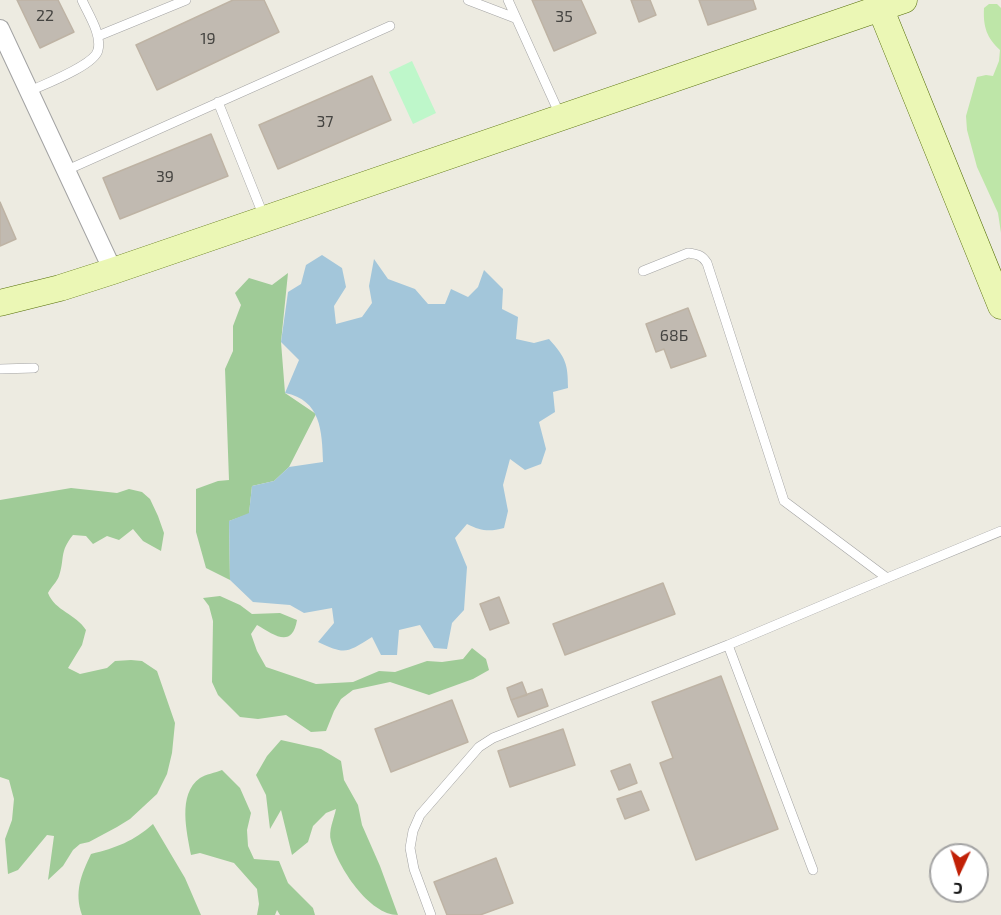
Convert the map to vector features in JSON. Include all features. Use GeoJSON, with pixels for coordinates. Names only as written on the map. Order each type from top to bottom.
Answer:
{"type":"FeatureCollection","features":[{"type":"Feature","properties":{"kind":"street"},"geometry":{"type":"LineString","coordinates":[[0,303],[60,288],[112,271],[887,3],[1001,306]]}},
{"type":"Feature","properties":{"kind":"street"},"geometry":{"type":"LineString","coordinates":[[0,29],[112,271]]}},
{"type":"Feature","properties":{"kind":"lane"},"geometry":{"type":"LineString","coordinates":[[30,91],[92,61],[98,51],[98,36],[82,0]]}},
{"type":"Feature","properties":{"kind":"lane"},"geometry":{"type":"LineString","coordinates":[[98,36],[186,0]]}},
{"type":"Feature","properties":{"kind":"lane"},"geometry":{"type":"LineString","coordinates":[[468,0],[515,18]]}},
{"type":"Feature","properties":{"kind":"lane"},"geometry":{"type":"LineString","coordinates":[[508,0],[561,117]]}},
{"type":"Feature","properties":{"kind":"lane"},"geometry":{"type":"LineString","coordinates":[[67,170],[390,26]]}},
{"type":"Feature","properties":{"kind":"lane"},"geometry":{"type":"LineString","coordinates":[[218,102],[265,219]]}},
{"type":"Feature","properties":{"kind":"lane"},"geometry":{"type":"LineString","coordinates":[[643,271],[688,253],[704,257],[784,501],[887,578]]}},
{"type":"Feature","properties":{"kind":"lane"},"geometry":{"type":"LineString","coordinates":[[0,369],[34,368]]}},
{"type":"Feature","properties":{"kind":"lane"},"geometry":{"type":"LineString","coordinates":[[430,915],[414,869],[410,848],[413,831],[420,815],[479,747],[493,738],[728,645],[1001,531]]}},
{"type":"Feature","properties":{"kind":"lane"},"geometry":{"type":"LineString","coordinates":[[728,645],[813,870]]}},
{"type":"Feature","properties":{"kind":"green space"},"geometry":{"type":"Polygon","coordinates":[[[989,4],[997,4],[1001,8],[1001,233],[998,213],[977,167],[967,130],[966,116],[977,77],[993,76],[999,61],[1000,50],[989,36],[984,21],[984,8],[989,4]]]}},
{"type":"Feature","properties":{"kind":"green space"},"geometry":{"type":"Polygon","coordinates":[[[412,61],[436,113],[413,124],[389,72],[412,61]]]}},
{"type":"Feature","properties":{"kind":"green space"},"geometry":{"type":"Polygon","coordinates":[[[288,273],[281,342],[285,393],[316,414],[289,467],[274,481],[252,486],[249,514],[229,521],[230,580],[206,568],[196,532],[196,489],[218,481],[229,480],[225,369],[233,351],[233,326],[241,305],[235,293],[249,278],[272,285],[288,273]]]}},
{"type":"Feature","properties":{"kind":"green space"},"geometry":{"type":"Polygon","coordinates":[[[71,488],[117,493],[129,489],[142,492],[150,499],[164,533],[161,551],[143,541],[133,529],[119,540],[107,536],[93,544],[86,536],[73,535],[64,551],[59,576],[48,593],[55,604],[77,620],[86,630],[82,645],[68,668],[80,674],[107,668],[115,661],[142,661],[157,671],[175,723],[167,774],[157,794],[130,819],[89,842],[80,844],[73,850],[63,866],[48,880],[54,836],[47,835],[18,870],[8,874],[5,839],[12,820],[14,799],[9,780],[0,777],[0,500],[71,488]]]}},
{"type":"Feature","properties":{"kind":"green space"},"geometry":{"type":"Polygon","coordinates":[[[220,596],[240,605],[252,614],[280,613],[297,620],[295,629],[287,637],[276,635],[257,625],[251,634],[266,667],[316,684],[353,682],[379,671],[395,672],[427,661],[442,662],[463,659],[472,648],[486,659],[489,670],[473,679],[429,695],[390,682],[353,690],[341,699],[326,731],[311,732],[286,715],[258,719],[240,717],[218,695],[212,682],[213,621],[209,606],[203,598],[220,596]]]}},
{"type":"Feature","properties":{"kind":"green space"},"geometry":{"type":"Polygon","coordinates":[[[281,740],[321,749],[341,761],[344,780],[358,805],[362,825],[398,915],[387,913],[376,907],[356,888],[340,864],[330,837],[336,809],[326,813],[313,826],[308,842],[292,855],[281,810],[270,829],[266,795],[256,775],[267,756],[281,740]]]}},
{"type":"Feature","properties":{"kind":"green space"},"geometry":{"type":"Polygon","coordinates":[[[222,770],[240,788],[251,813],[247,830],[248,846],[254,859],[279,861],[288,883],[313,908],[315,915],[280,915],[277,910],[275,915],[257,915],[259,904],[257,889],[234,863],[200,853],[191,855],[185,814],[188,794],[200,778],[222,770]]]}},
{"type":"Feature","properties":{"kind":"green space"},"geometry":{"type":"Polygon","coordinates":[[[153,824],[185,878],[201,915],[82,915],[79,899],[80,884],[91,854],[124,843],[153,824]]]}},
{"type":"Feature","properties":{"kind":"water"},"geometry":{"type":"Polygon","coordinates":[[[322,255],[342,268],[346,287],[334,306],[336,324],[362,317],[372,303],[369,286],[374,259],[388,279],[415,289],[428,304],[445,304],[451,289],[468,297],[478,287],[484,270],[503,289],[502,309],[518,317],[516,339],[534,343],[549,339],[565,362],[568,388],[553,392],[555,412],[539,422],[546,449],[541,464],[525,470],[510,459],[503,485],[508,511],[504,528],[485,530],[467,524],[455,538],[467,567],[464,610],[452,623],[447,649],[434,648],[420,625],[399,630],[397,655],[381,655],[372,637],[351,649],[335,649],[318,642],[334,623],[332,608],[304,613],[290,605],[253,602],[230,580],[229,521],[249,513],[252,486],[274,481],[289,467],[323,462],[320,428],[313,410],[306,402],[285,393],[299,360],[281,342],[288,292],[301,284],[306,265],[322,255]]]}},
{"type":"Feature","properties":{"kind":"building"},"geometry":{"type":"Polygon","coordinates":[[[17,0],[58,0],[74,32],[40,48],[17,0]]]}},
{"type":"Feature","properties":{"kind":"building"},"geometry":{"type":"Polygon","coordinates":[[[233,0],[264,0],[279,32],[157,90],[136,45],[233,0]]]}},
{"type":"Feature","properties":{"kind":"building"},"geometry":{"type":"Polygon","coordinates":[[[532,0],[581,0],[596,33],[554,51],[532,0]]]}},
{"type":"Feature","properties":{"kind":"building"},"geometry":{"type":"Polygon","coordinates":[[[631,0],[650,0],[656,15],[639,22],[631,0]]]}},
{"type":"Feature","properties":{"kind":"building"},"geometry":{"type":"Polygon","coordinates":[[[699,0],[753,0],[756,9],[708,25],[699,0]]]}},
{"type":"Feature","properties":{"kind":"building"},"geometry":{"type":"Polygon","coordinates":[[[372,76],[391,120],[278,169],[259,125],[372,76]]]}},
{"type":"Feature","properties":{"kind":"building"},"geometry":{"type":"Polygon","coordinates":[[[211,134],[228,176],[120,219],[103,178],[211,134]]]}},
{"type":"Feature","properties":{"kind":"building"},"geometry":{"type":"Polygon","coordinates":[[[0,202],[16,239],[0,246],[0,202]]]}},
{"type":"Feature","properties":{"kind":"building"},"geometry":{"type":"Polygon","coordinates":[[[688,308],[706,356],[671,368],[664,349],[656,352],[646,324],[688,308]]]}},
{"type":"Feature","properties":{"kind":"building"},"geometry":{"type":"Polygon","coordinates":[[[663,583],[675,614],[565,655],[553,624],[663,583]]]}},
{"type":"Feature","properties":{"kind":"building"},"geometry":{"type":"Polygon","coordinates":[[[499,597],[509,623],[490,630],[480,604],[499,597]]]}},
{"type":"Feature","properties":{"kind":"building"},"geometry":{"type":"Polygon","coordinates":[[[721,676],[778,829],[696,860],[660,763],[673,758],[652,702],[721,676]]]}},
{"type":"Feature","properties":{"kind":"building"},"geometry":{"type":"Polygon","coordinates":[[[522,682],[527,695],[511,700],[507,688],[522,682]]]}},
{"type":"Feature","properties":{"kind":"building"},"geometry":{"type":"Polygon","coordinates":[[[542,689],[548,706],[518,717],[511,700],[542,689]]]}},
{"type":"Feature","properties":{"kind":"building"},"geometry":{"type":"Polygon","coordinates":[[[452,700],[468,742],[391,772],[375,729],[452,700]]]}},
{"type":"Feature","properties":{"kind":"building"},"geometry":{"type":"Polygon","coordinates":[[[563,729],[575,765],[510,787],[498,751],[563,729]]]}},
{"type":"Feature","properties":{"kind":"building"},"geometry":{"type":"Polygon","coordinates":[[[630,764],[637,783],[619,790],[611,771],[630,764]]]}},
{"type":"Feature","properties":{"kind":"building"},"geometry":{"type":"Polygon","coordinates":[[[641,791],[649,810],[625,819],[617,799],[641,791]]]}},
{"type":"Feature","properties":{"kind":"building"},"geometry":{"type":"Polygon","coordinates":[[[496,858],[513,903],[480,915],[447,915],[434,882],[496,858]]]}}]}
